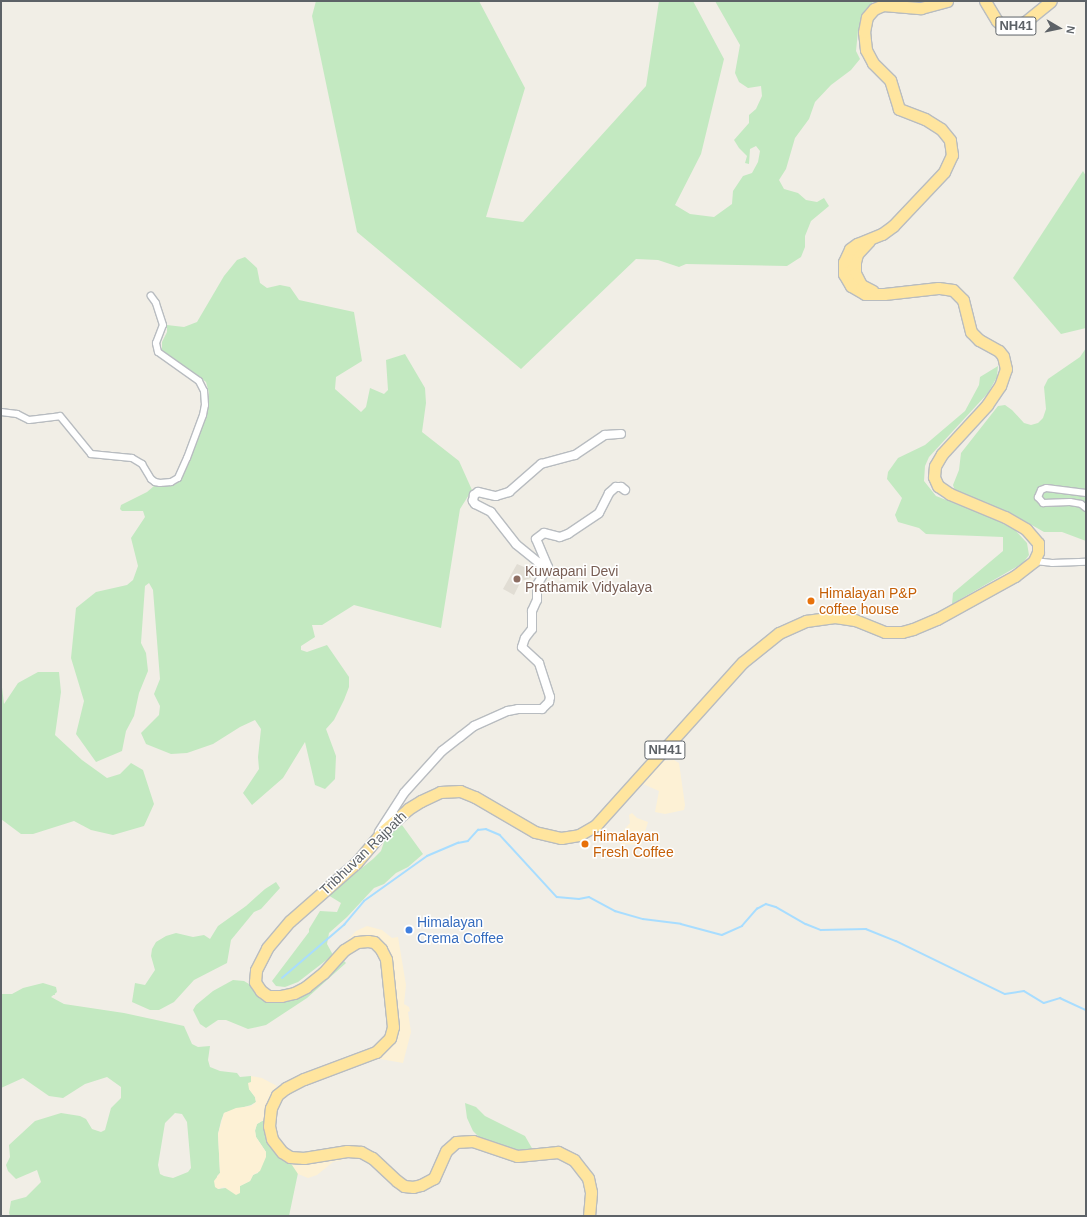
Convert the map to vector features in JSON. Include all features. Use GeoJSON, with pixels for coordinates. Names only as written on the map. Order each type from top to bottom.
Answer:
{"type":"FeatureCollection","features":[{"type":"Feature","properties":{"kind":"highway"},"geometry":{"type":"LineString","coordinates":[[947,1],[921,8],[890,5],[880,6],[871,11],[865,22],[864,37],[867,54],[875,66],[890,80],[899,109],[925,118],[937,126],[948,136],[952,148],[951,159],[944,172],[893,226],[850,249],[844,262],[844,274],[851,286],[859,292],[868,294],[884,294],[938,288],[953,290],[963,300],[969,328],[973,334],[999,351],[1003,356],[1005,372],[1000,386],[987,405],[942,454],[935,466],[934,477],[938,486],[950,494],[1005,517],[1026,529],[1038,543],[1038,552],[1034,561]]}},
{"type":"Feature","properties":{"kind":"highway","name":"NH41"},"geometry":{"type":"LineString","coordinates":[[985,1],[996,21],[1009,27],[1024,22],[1051,1]]}},
{"type":"Feature","properties":{"kind":"highway","name":"Tribhuvan Rajpath"},"geometry":{"type":"LineString","coordinates":[[589,1216],[591,1192],[588,1178],[574,1160],[558,1152],[517,1156],[473,1141],[456,1142],[446,1151],[434,1178],[421,1185],[413,1187],[404,1186],[372,1158],[361,1152],[347,1151],[316,1157],[297,1158],[282,1152],[274,1143],[270,1132],[272,1103],[280,1092],[304,1079],[376,1052],[388,1042],[392,1034],[386,959],[381,949],[374,942],[364,941],[350,945],[315,980],[301,990],[294,993],[276,996],[266,995],[258,988],[255,979],[260,960],[281,931],[300,912],[343,875],[369,849],[383,831],[412,806],[430,796],[450,790],[470,794],[524,827],[539,834],[561,838],[579,835],[596,825],[743,662],[779,633],[806,621],[830,617],[851,618],[885,632],[896,633],[913,629],[937,619],[1015,576],[1034,561]]}},
{"type":"Feature","properties":{"kind":"street"},"geometry":{"type":"LineString","coordinates":[[1,412],[17,414],[29,420],[60,416],[91,454],[132,458],[142,464],[151,479],[155,482],[170,482],[178,478],[203,415],[205,405],[204,391],[199,381],[158,352],[156,343],[163,325],[156,303],[151,296]]}},
{"type":"Feature","properties":{"kind":"street"},"geometry":{"type":"LineString","coordinates":[[541,579],[542,567],[516,544],[491,512],[473,501],[474,495],[478,492],[496,496],[509,492],[540,464],[575,455],[605,435],[621,434]]}},
{"type":"Feature","properties":{"kind":"street"},"geometry":{"type":"LineString","coordinates":[[369,849],[404,793],[442,751],[460,736],[474,726],[508,711],[518,709],[542,709],[549,702],[550,697],[540,663],[522,648],[525,638],[532,629],[532,611],[537,600],[537,585],[548,568],[536,539],[544,533],[560,537],[568,534],[599,513],[616,487],[621,487],[624,490]]}},
{"type":"Feature","properties":{"kind":"street"},"geometry":{"type":"LineString","coordinates":[[1086,493],[1046,488],[1041,490],[1038,497],[1043,503],[1076,503],[1086,508]]}},
{"type":"Feature","properties":{"kind":"street"},"geometry":{"type":"LineString","coordinates":[[1034,561],[1052,563],[1086,562]]}},
{"type":"Feature","properties":{"kind":"shaded area","name":"Kuwapani Devi Prathamik Vidyalaya"},"geometry":{"type":"Polygon","coordinates":[[[517,564],[529,569],[531,578],[521,581],[514,595],[503,589],[517,564]]]}},
{"type":"Feature","properties":{"kind":"green space"},"geometry":{"type":"Polygon","coordinates":[[[316,1],[479,1],[525,88],[486,217],[523,222],[646,86],[659,1],[693,1],[724,59],[701,154],[675,205],[690,214],[714,217],[732,204],[733,191],[743,176],[752,173],[758,162],[760,151],[756,146],[750,149],[749,164],[745,163],[747,156],[734,140],[749,123],[749,115],[756,109],[762,96],[761,86],[748,88],[739,82],[735,73],[740,45],[715,1],[874,1],[865,10],[858,31],[856,51],[860,59],[851,70],[831,85],[815,102],[809,119],[795,138],[786,169],[779,180],[784,189],[798,193],[806,200],[817,202],[824,198],[829,206],[811,221],[805,236],[805,247],[801,257],[787,266],[686,264],[679,267],[658,260],[636,259],[521,369],[357,232],[312,16],[316,1]]]}},
{"type":"Feature","properties":{"kind":"green space"},"geometry":{"type":"Polygon","coordinates":[[[1083,171],[1086,176],[1086,328],[1061,334],[1013,278],[1083,171]]]}},
{"type":"Feature","properties":{"kind":"green space"},"geometry":{"type":"Polygon","coordinates":[[[245,257],[257,268],[260,283],[267,288],[280,285],[290,287],[299,300],[354,312],[362,361],[336,377],[335,389],[361,412],[366,407],[370,388],[384,394],[388,390],[386,360],[405,354],[425,388],[426,403],[422,432],[459,461],[472,490],[460,509],[441,628],[354,605],[322,625],[312,625],[315,637],[301,646],[301,650],[307,652],[327,645],[349,677],[349,687],[344,700],[334,720],[326,729],[336,756],[335,779],[325,789],[315,785],[305,742],[283,778],[252,805],[243,793],[259,769],[258,757],[261,729],[255,720],[240,727],[213,744],[187,753],[171,754],[146,744],[141,733],[159,715],[160,706],[154,694],[160,679],[153,590],[149,583],[145,586],[141,643],[146,653],[148,671],[139,693],[134,716],[126,731],[122,751],[96,762],[76,734],[84,701],[71,658],[76,608],[96,592],[127,585],[133,580],[138,566],[131,538],[145,517],[143,511],[122,511],[120,509],[121,505],[147,492],[154,486],[172,485],[182,477],[207,408],[209,393],[206,382],[162,353],[162,342],[167,332],[167,325],[184,327],[197,322],[224,276],[237,260],[245,257]]]}},
{"type":"Feature","properties":{"kind":"green space"},"geometry":{"type":"Polygon","coordinates":[[[1086,348],[1086,541],[1062,532],[1044,532],[1009,512],[955,491],[953,485],[959,470],[961,453],[998,406],[1005,405],[1024,423],[1031,425],[1038,423],[1043,418],[1046,409],[1044,387],[1048,379],[1080,357],[1086,348]]]}},
{"type":"Feature","properties":{"kind":"green space"},"geometry":{"type":"Polygon","coordinates":[[[998,366],[997,377],[988,393],[929,457],[925,466],[924,481],[936,496],[990,517],[1015,530],[1027,543],[1029,555],[1023,563],[952,604],[953,593],[1003,551],[1003,537],[926,534],[919,528],[898,522],[895,515],[902,498],[887,479],[888,472],[898,458],[925,445],[965,411],[979,385],[980,377],[998,366]]]}},
{"type":"Feature","properties":{"kind":"green space"},"geometry":{"type":"Polygon","coordinates":[[[38,672],[59,672],[61,692],[55,735],[82,760],[107,778],[120,774],[131,763],[143,770],[154,804],[144,826],[113,835],[91,830],[74,821],[33,834],[21,834],[1,819],[1,679],[4,704],[18,683],[38,672]]]}},
{"type":"Feature","properties":{"kind":"green space"},"geometry":{"type":"Polygon","coordinates":[[[402,825],[423,854],[408,867],[396,873],[384,884],[374,888],[347,917],[329,933],[327,944],[333,955],[298,982],[285,987],[276,986],[272,981],[309,932],[309,929],[320,911],[337,912],[341,903],[328,895],[373,859],[381,851],[384,842],[392,832],[402,825]]]}},
{"type":"Feature","properties":{"kind":"green space"},"geometry":{"type":"Polygon","coordinates":[[[276,882],[280,888],[261,909],[254,912],[231,940],[227,963],[194,980],[174,1002],[159,1010],[150,1010],[132,1002],[135,983],[145,985],[155,970],[151,956],[152,949],[156,942],[166,936],[176,933],[193,937],[204,935],[210,939],[218,926],[276,882]]]}},
{"type":"Feature","properties":{"kind":"green space"},"geometry":{"type":"Polygon","coordinates":[[[344,961],[346,963],[307,998],[266,1025],[248,1029],[226,1020],[218,1020],[206,1028],[200,1024],[193,1010],[196,1005],[213,991],[233,980],[244,981],[249,984],[256,994],[262,999],[271,1002],[282,1002],[294,999],[314,986],[344,961]]]}},
{"type":"Feature","properties":{"kind":"green space"},"geometry":{"type":"Polygon","coordinates":[[[43,983],[56,987],[57,992],[51,997],[64,1004],[124,1013],[184,1026],[192,1044],[198,1047],[210,1046],[208,1060],[210,1067],[220,1071],[237,1073],[240,1077],[251,1076],[249,1089],[255,1097],[256,1102],[251,1105],[224,1113],[221,1121],[218,1134],[220,1173],[217,1176],[218,1189],[240,1186],[250,1181],[253,1175],[258,1173],[266,1152],[256,1137],[255,1131],[257,1124],[262,1121],[266,1121],[298,1173],[289,1216],[10,1216],[11,1201],[26,1197],[41,1182],[37,1170],[16,1179],[8,1171],[6,1165],[10,1157],[9,1145],[35,1121],[61,1113],[80,1116],[86,1119],[92,1129],[101,1132],[105,1130],[111,1108],[121,1098],[121,1087],[107,1077],[85,1084],[63,1098],[49,1096],[23,1078],[1,1088],[1,994],[12,994],[23,988],[43,983]],[[175,1113],[165,1123],[158,1165],[160,1174],[173,1178],[188,1172],[191,1168],[187,1122],[182,1114],[175,1113]]]}},
{"type":"Feature","properties":{"kind":"green space"},"geometry":{"type":"Polygon","coordinates":[[[465,1103],[476,1107],[485,1116],[525,1136],[533,1150],[518,1151],[479,1137],[473,1131],[467,1118],[465,1103]]]}},
{"type":"Feature","properties":{"kind":"sand"},"geometry":{"type":"Polygon","coordinates":[[[674,760],[679,763],[685,805],[684,810],[665,814],[655,812],[659,791],[643,784],[663,761],[674,760]]]}},
{"type":"Feature","properties":{"kind":"sand"},"geometry":{"type":"Polygon","coordinates":[[[632,813],[637,818],[648,822],[641,845],[621,844],[623,831],[630,823],[629,815],[632,813]]]}},
{"type":"Feature","properties":{"kind":"sand"},"geometry":{"type":"Polygon","coordinates":[[[367,926],[382,930],[392,938],[398,937],[406,985],[404,1004],[409,1007],[410,1011],[408,1012],[411,1032],[403,1063],[375,1058],[389,1048],[397,1034],[395,979],[391,955],[387,947],[380,939],[368,935],[354,938],[344,944],[356,931],[367,926]]]}},
{"type":"Feature","properties":{"kind":"sand"},"geometry":{"type":"Polygon","coordinates":[[[251,1076],[262,1078],[277,1086],[272,1097],[266,1121],[262,1121],[257,1124],[255,1130],[256,1137],[266,1152],[266,1157],[260,1171],[253,1175],[250,1181],[240,1186],[240,1193],[236,1195],[224,1187],[218,1189],[215,1187],[214,1181],[220,1173],[218,1134],[224,1113],[236,1108],[251,1106],[256,1102],[255,1097],[249,1089],[248,1083],[251,1082],[251,1076]]]}},
{"type":"Feature","properties":{"kind":"sand"},"geometry":{"type":"Polygon","coordinates":[[[343,1160],[333,1162],[317,1175],[308,1178],[298,1174],[290,1162],[343,1160]]]}},
{"type":"Feature","properties":{"kind":"waterway"},"geometry":{"type":"LineString","coordinates":[[282,978],[344,925],[364,901],[427,856],[458,843],[468,841],[478,830],[486,829],[500,835],[557,897],[579,899],[589,897],[615,911],[643,919],[681,924],[722,935],[742,926],[757,909],[766,904],[776,907],[806,924],[821,930],[866,929],[896,941],[1005,994],[1024,991],[1044,1003],[1060,998],[1086,1010]]}},
{"type":"Feature","properties":{"kind":"place","name":"Kuwapani Devi Prathamik Vidyalaya"},"geometry":{"type":"Point","coordinates":[517,579]}},
{"type":"Feature","properties":{"kind":"place","name":"Himalayan P&P coffee house"},"geometry":{"type":"Point","coordinates":[811,601]}},
{"type":"Feature","properties":{"kind":"place","name":"Himalayan Fresh Coffee"},"geometry":{"type":"Point","coordinates":[585,844]}},
{"type":"Feature","properties":{"kind":"place","name":"Himalayan Crema Coffee"},"geometry":{"type":"Point","coordinates":[409,930]}}]}
